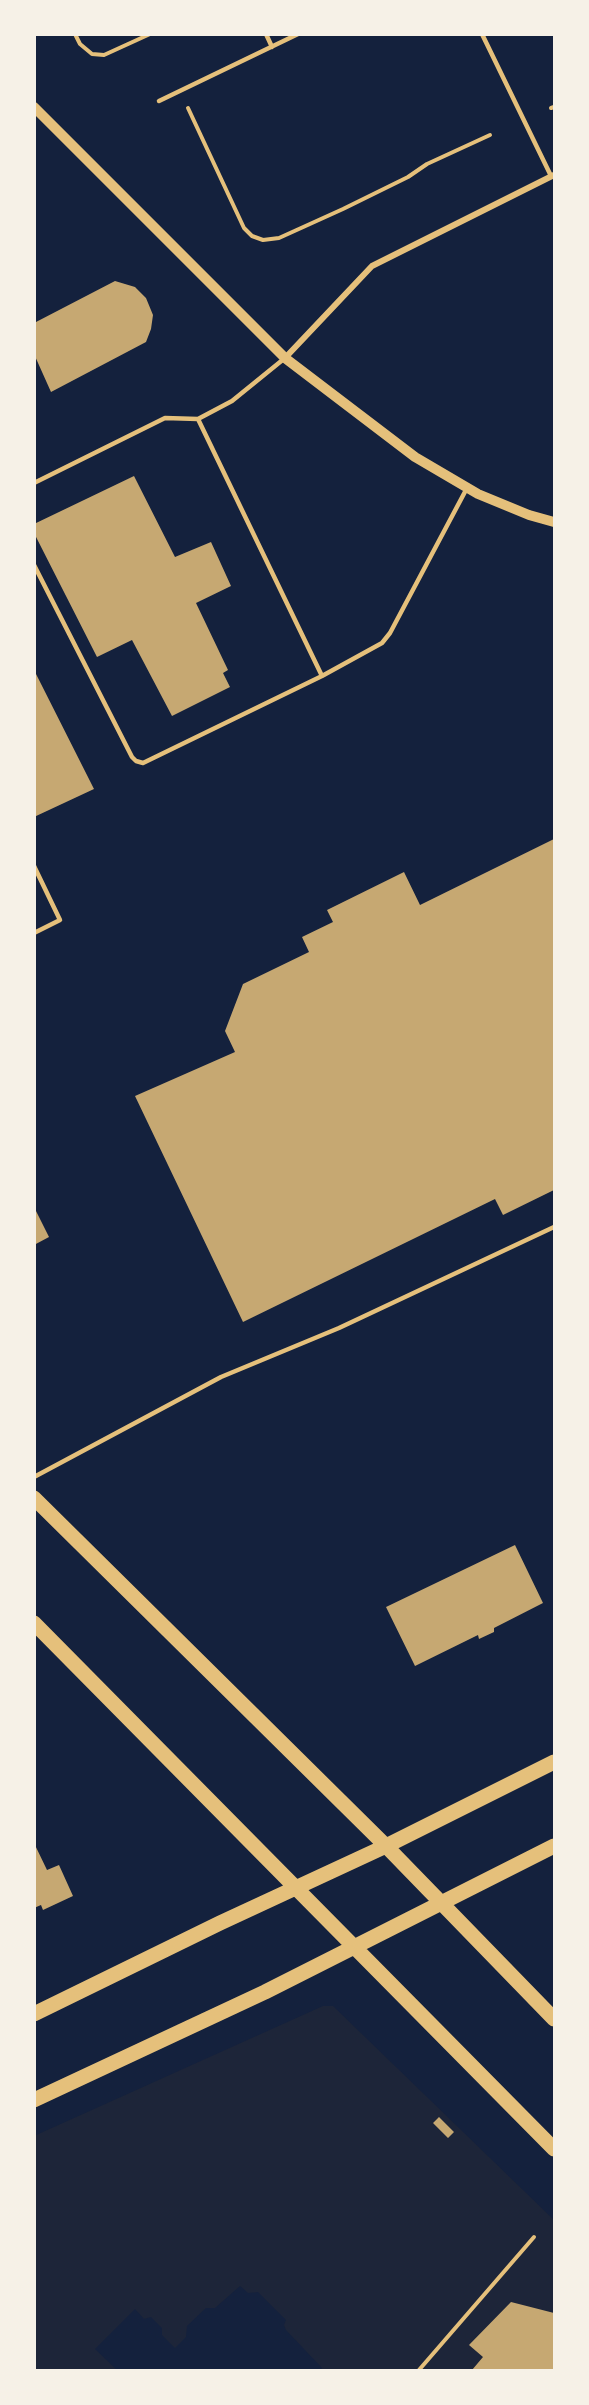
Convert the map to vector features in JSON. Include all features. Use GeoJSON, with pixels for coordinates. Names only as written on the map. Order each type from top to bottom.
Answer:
{"type":"FeatureCollection","features":[{"type":"Feature","properties":{"kind":"main road"},"geometry":{"type":"LineString","coordinates":[[34,1498],[386,1846],[555,2019]]}},
{"type":"Feature","properties":{"kind":"main road"},"geometry":{"type":"LineString","coordinates":[[34,1623],[555,2149]]}},
{"type":"Feature","properties":{"kind":"main road"},"geometry":{"type":"LineString","coordinates":[[34,2014],[386,1846],[555,1761]]}},
{"type":"Feature","properties":{"kind":"main road"},"geometry":{"type":"LineString","coordinates":[[34,2100],[265,1992],[555,1846]]}},
{"type":"Feature","properties":{"kind":"street"},"geometry":{"type":"LineString","coordinates":[[34,107],[285,358],[415,457],[467,488],[529,515],[555,522]]}},
{"type":"Feature","properties":{"kind":"street"},"geometry":{"type":"LineString","coordinates":[[285,358],[372,267],[553,175]]}},
{"type":"Feature","properties":{"kind":"lane"},"geometry":{"type":"LineString","coordinates":[[266,34],[272,47]]}},
{"type":"Feature","properties":{"kind":"lane"},"geometry":{"type":"LineString","coordinates":[[159,101],[298,34]]}},
{"type":"Feature","properties":{"kind":"lane"},"geometry":{"type":"LineString","coordinates":[[482,34],[553,175]]}},
{"type":"Feature","properties":{"kind":"lane"},"geometry":{"type":"LineString","coordinates":[[34,483],[165,418],[198,419],[232,401],[285,358]]}},
{"type":"Feature","properties":{"kind":"lane"},"geometry":{"type":"LineString","coordinates":[[198,419],[322,676]]}},
{"type":"Feature","properties":{"kind":"lane"},"geometry":{"type":"LineString","coordinates":[[34,565],[136,761],[143,763],[374,649],[390,633],[467,488]]}},
{"type":"Feature","properties":{"kind":"lane"},"geometry":{"type":"LineString","coordinates":[[34,866],[60,920],[34,933]]}},
{"type":"Feature","properties":{"kind":"lane"},"geometry":{"type":"LineString","coordinates":[[34,1477],[220,1377],[339,1328],[555,1227]]}},
{"type":"Feature","properties":{"kind":"path"},"geometry":{"type":"LineString","coordinates":[[75,34],[80,44],[92,54],[104,56],[150,34]]}},
{"type":"Feature","properties":{"kind":"path"},"geometry":{"type":"LineString","coordinates":[[180,91],[244,228],[252,236],[263,240],[279,238],[343,209],[408,177],[428,164],[490,135]]}},
{"type":"Feature","properties":{"kind":"path"},"geometry":{"type":"LineString","coordinates":[[419,2370],[534,2237]]}},
{"type":"Feature","properties":{"kind":"shaded area"},"geometry":{"type":"Polygon","coordinates":[[[323,2006],[333,2006],[554,2220],[554,2370],[320,2370],[322,2368],[286,2330],[284,2325],[286,2320],[258,2292],[248,2293],[240,2286],[215,2308],[206,2308],[187,2326],[186,2337],[175,2348],[162,2335],[162,2328],[151,2317],[144,2319],[135,2309],[95,2349],[117,2370],[35,2370],[34,2136],[323,2006]]]}},
{"type":"Feature","properties":{"kind":"building"},"geometry":{"type":"Polygon","coordinates":[[[115,281],[135,287],[146,298],[153,315],[146,342],[51,392],[34,354],[36,322],[115,281]]]}},
{"type":"Feature","properties":{"kind":"building"},"geometry":{"type":"Polygon","coordinates":[[[134,476],[175,557],[211,542],[231,586],[196,603],[228,670],[223,673],[230,687],[172,716],[132,640],[97,657],[34,533],[34,524],[134,476]]]}},
{"type":"Feature","properties":{"kind":"building"},"geometry":{"type":"Polygon","coordinates":[[[34,670],[94,789],[34,817],[34,670]]]}},
{"type":"Feature","properties":{"kind":"building"},"geometry":{"type":"Polygon","coordinates":[[[554,839],[554,1190],[503,1215],[495,1199],[243,1322],[135,1096],[235,1052],[225,1031],[243,984],[309,952],[302,937],[333,922],[327,910],[404,872],[420,905],[554,839]]]}},
{"type":"Feature","properties":{"kind":"building"},"geometry":{"type":"Polygon","coordinates":[[[34,1207],[49,1237],[34,1245],[34,1207]]]}},
{"type":"Feature","properties":{"kind":"building"},"geometry":{"type":"Polygon","coordinates":[[[515,1545],[543,1603],[494,1628],[494,1632],[479,1639],[478,1635],[415,1666],[386,1607],[515,1545]]]}},
{"type":"Feature","properties":{"kind":"building"},"geometry":{"type":"Polygon","coordinates":[[[34,1843],[47,1870],[59,1865],[73,1896],[43,1910],[41,1905],[34,1908],[34,1843]]]}},
{"type":"Feature","properties":{"kind":"building"},"geometry":{"type":"Polygon","coordinates":[[[439,2117],[454,2132],[448,2138],[433,2123],[439,2117]]]}},
{"type":"Feature","properties":{"kind":"building"},"geometry":{"type":"Polygon","coordinates":[[[511,2302],[554,2313],[554,2370],[472,2370],[483,2357],[469,2345],[511,2302]]]}}]}
